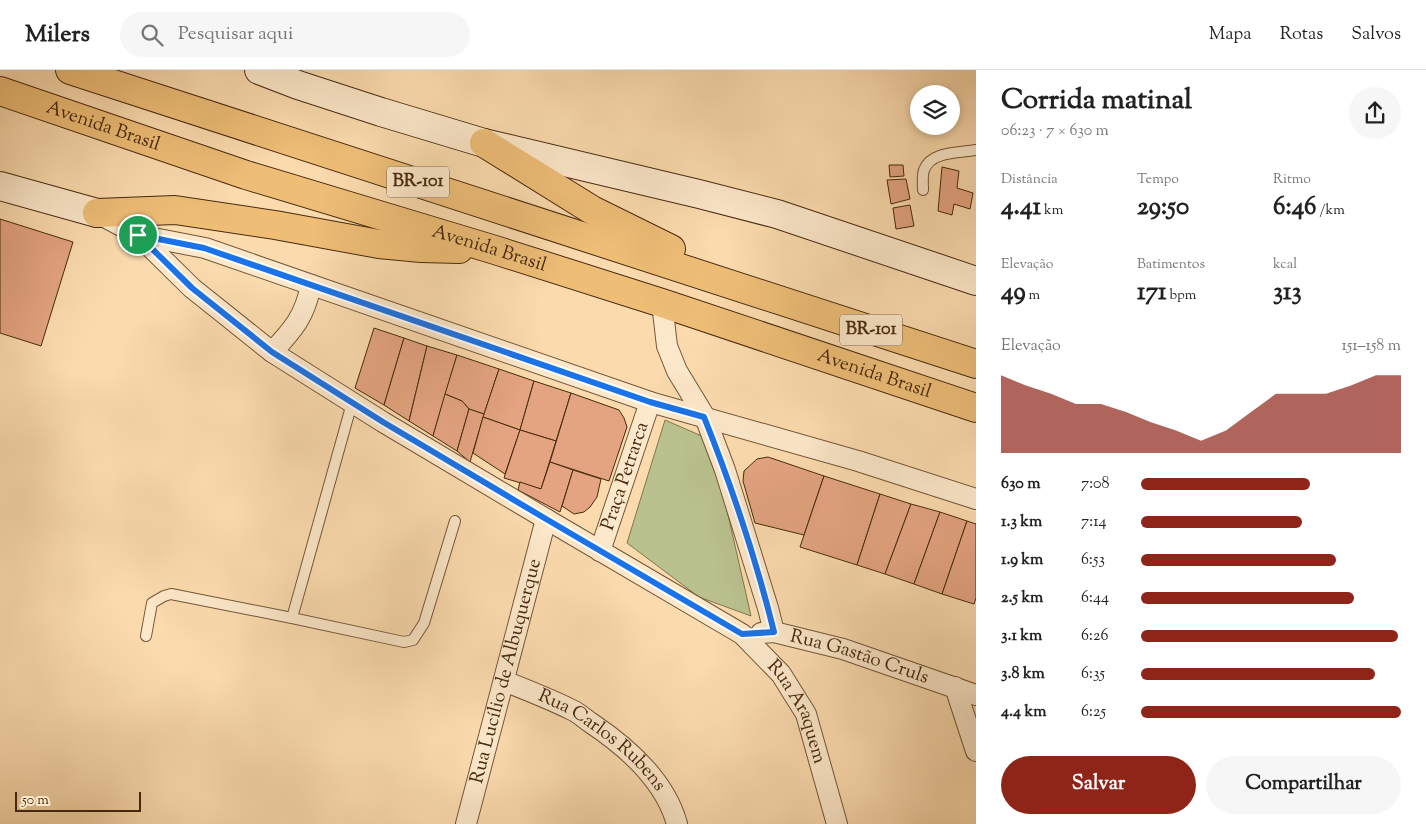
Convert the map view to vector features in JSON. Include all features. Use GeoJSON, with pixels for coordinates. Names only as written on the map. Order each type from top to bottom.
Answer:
{"type":"FeatureCollection","features":[{"type":"Feature","properties":{"kind":"highway","name":"BR-101"},"geometry":{"type":"LineString","coordinates":[[70,70],[976,364]]}},
{"type":"Feature","properties":{"kind":"highway","name":"Avenida Brasil"},"geometry":{"type":"LineString","coordinates":[[0,91],[246,175],[495,250],[662,303],[976,408]]}},
{"type":"Feature","properties":{"kind":"highway"},"geometry":{"type":"LineString","coordinates":[[484,143],[592,210],[767,295]]}},
{"type":"Feature","properties":{"kind":"highway"},"geometry":{"type":"LineString","coordinates":[[97,214],[175,210],[275,225],[380,244],[421,248],[495,250]]}},
{"type":"Feature","properties":{"kind":"street"},"geometry":{"type":"LineString","coordinates":[[259,70],[316,91],[484,143],[777,214],[976,281]]}},
{"type":"Feature","properties":{"kind":"street"},"geometry":{"type":"LineString","coordinates":[[0,186],[97,214]]}},
{"type":"Feature","properties":{"kind":"street","name":"Rua Araquem"},"geometry":{"type":"LineString","coordinates":[[97,214],[138,235],[192,288],[272,352],[352,403],[742,634],[781,674],[806,714],[836,824]]}},
{"type":"Feature","properties":{"kind":"street"},"geometry":{"type":"LineString","coordinates":[[138,235],[204,248],[650,402],[858,461],[976,499]]}},
{"type":"Feature","properties":{"kind":"street"},"geometry":{"type":"LineString","coordinates":[[272,352],[288,335],[300,318],[308,301],[311,285]]}},
{"type":"Feature","properties":{"kind":"street"},"geometry":{"type":"LineString","coordinates":[[662,303],[667,346],[677,371],[704,417],[725,470],[774,632]]}},
{"type":"Feature","properties":{"kind":"street","name":"Praça Petrarca"},"geometry":{"type":"LineString","coordinates":[[600,551],[650,402]]}},
{"type":"Feature","properties":{"kind":"street","name":"Rua Lucílio de Albuquerque"},"geometry":{"type":"LineString","coordinates":[[466,824],[546,519]]}},
{"type":"Feature","properties":{"kind":"street","name":"Rua Gastão Cruls"},"geometry":{"type":"LineString","coordinates":[[742,634],[774,632],[843,649],[976,695]]}},
{"type":"Feature","properties":{"kind":"street","name":"Rua Carlos Rubens"},"geometry":{"type":"LineString","coordinates":[[504,680],[573,711],[612,737],[639,762],[660,788],[674,814],[677,824]]}},
{"type":"Feature","properties":{"kind":"street"},"geometry":{"type":"LineString","coordinates":[[954,687],[976,751]]}},
{"type":"Feature","properties":{"kind":"lane"},"geometry":{"type":"LineString","coordinates":[[924,190],[923,172],[929,161],[942,155],[976,150]]}},
{"type":"Feature","properties":{"kind":"lane"},"geometry":{"type":"LineString","coordinates":[[292,618],[352,403]]}},
{"type":"Feature","properties":{"kind":"lane"},"geometry":{"type":"LineString","coordinates":[[146,636],[152,603],[171,594],[404,642],[413,640],[424,623],[455,521]]}},
{"type":"Feature","properties":{"kind":"green space"},"geometry":{"type":"Polygon","coordinates":[[[665,420],[711,440],[751,616],[699,597],[627,543],[665,420]]]}},
{"type":"Feature","properties":{"kind":"building"},"geometry":{"type":"Polygon","coordinates":[[[889,165],[903,165],[904,176],[890,177],[889,165]]]}},
{"type":"Feature","properties":{"kind":"building"},"geometry":{"type":"Polygon","coordinates":[[[942,167],[959,171],[957,188],[973,193],[970,209],[954,204],[952,215],[938,211],[942,167]]]}},
{"type":"Feature","properties":{"kind":"building"},"geometry":{"type":"Polygon","coordinates":[[[906,179],[910,199],[891,204],[887,180],[906,179]]]}},
{"type":"Feature","properties":{"kind":"building"},"geometry":{"type":"Polygon","coordinates":[[[910,205],[914,226],[896,229],[893,208],[910,205]]]}},
{"type":"Feature","properties":{"kind":"building"},"geometry":{"type":"Polygon","coordinates":[[[0,219],[73,242],[41,346],[0,333],[0,219]]]}},
{"type":"Feature","properties":{"kind":"building"},"geometry":{"type":"Polygon","coordinates":[[[374,328],[404,338],[384,405],[355,388],[374,328]]]}},
{"type":"Feature","properties":{"kind":"building"},"geometry":{"type":"Polygon","coordinates":[[[404,338],[427,346],[409,421],[384,405],[404,338]]]}},
{"type":"Feature","properties":{"kind":"building"},"geometry":{"type":"Polygon","coordinates":[[[427,346],[457,355],[433,436],[409,421],[427,346]]]}},
{"type":"Feature","properties":{"kind":"building"},"geometry":{"type":"Polygon","coordinates":[[[457,355],[499,369],[484,414],[469,409],[462,401],[445,394],[457,355]]]}},
{"type":"Feature","properties":{"kind":"building"},"geometry":{"type":"Polygon","coordinates":[[[499,369],[534,381],[520,430],[483,417],[499,369]]]}},
{"type":"Feature","properties":{"kind":"building"},"geometry":{"type":"Polygon","coordinates":[[[534,381],[571,393],[556,441],[520,430],[534,381]]]}},
{"type":"Feature","properties":{"kind":"building"},"geometry":{"type":"Polygon","coordinates":[[[571,393],[619,410],[624,418],[627,427],[609,481],[550,462],[571,393]]]}},
{"type":"Feature","properties":{"kind":"building"},"geometry":{"type":"Polygon","coordinates":[[[445,394],[462,401],[469,409],[457,451],[433,436],[445,394]]]}},
{"type":"Feature","properties":{"kind":"building"},"geometry":{"type":"Polygon","coordinates":[[[469,409],[484,414],[470,462],[457,451],[469,409]]]}},
{"type":"Feature","properties":{"kind":"building"},"geometry":{"type":"Polygon","coordinates":[[[483,417],[520,430],[505,474],[473,453],[483,417]]]}},
{"type":"Feature","properties":{"kind":"building"},"geometry":{"type":"Polygon","coordinates":[[[520,430],[556,441],[541,489],[504,478],[520,430]]]}},
{"type":"Feature","properties":{"kind":"building"},"geometry":{"type":"Polygon","coordinates":[[[768,457],[824,476],[804,535],[755,523],[743,481],[744,471],[757,459],[768,457]]]}},
{"type":"Feature","properties":{"kind":"building"},"geometry":{"type":"Polygon","coordinates":[[[550,462],[573,470],[560,512],[518,490],[520,482],[541,489],[550,462]]]}},
{"type":"Feature","properties":{"kind":"building"},"geometry":{"type":"Polygon","coordinates":[[[573,470],[601,479],[597,497],[590,507],[584,512],[574,514],[562,506],[573,470]]]}},
{"type":"Feature","properties":{"kind":"building"},"geometry":{"type":"Polygon","coordinates":[[[824,476],[880,494],[857,565],[800,547],[824,476]]]}},
{"type":"Feature","properties":{"kind":"building"},"geometry":{"type":"Polygon","coordinates":[[[880,494],[911,504],[885,574],[857,565],[880,494]]]}},
{"type":"Feature","properties":{"kind":"building"},"geometry":{"type":"Polygon","coordinates":[[[911,504],[940,512],[914,584],[885,574],[911,504]]]}},
{"type":"Feature","properties":{"kind":"building"},"geometry":{"type":"Polygon","coordinates":[[[940,512],[967,521],[942,594],[914,584],[940,512]]]}},
{"type":"Feature","properties":{"kind":"building"},"geometry":{"type":"Polygon","coordinates":[[[967,521],[976,524],[976,598],[974,604],[942,594],[967,521]]]}},
{"type":"Feature","properties":{"kind":"route"},"geometry":{"type":"LineString","coordinates":[[138,235],[204,248],[650,402],[704,417],[725,470],[774,632],[742,634],[383,422],[272,352],[192,288],[138,235]]}}]}
